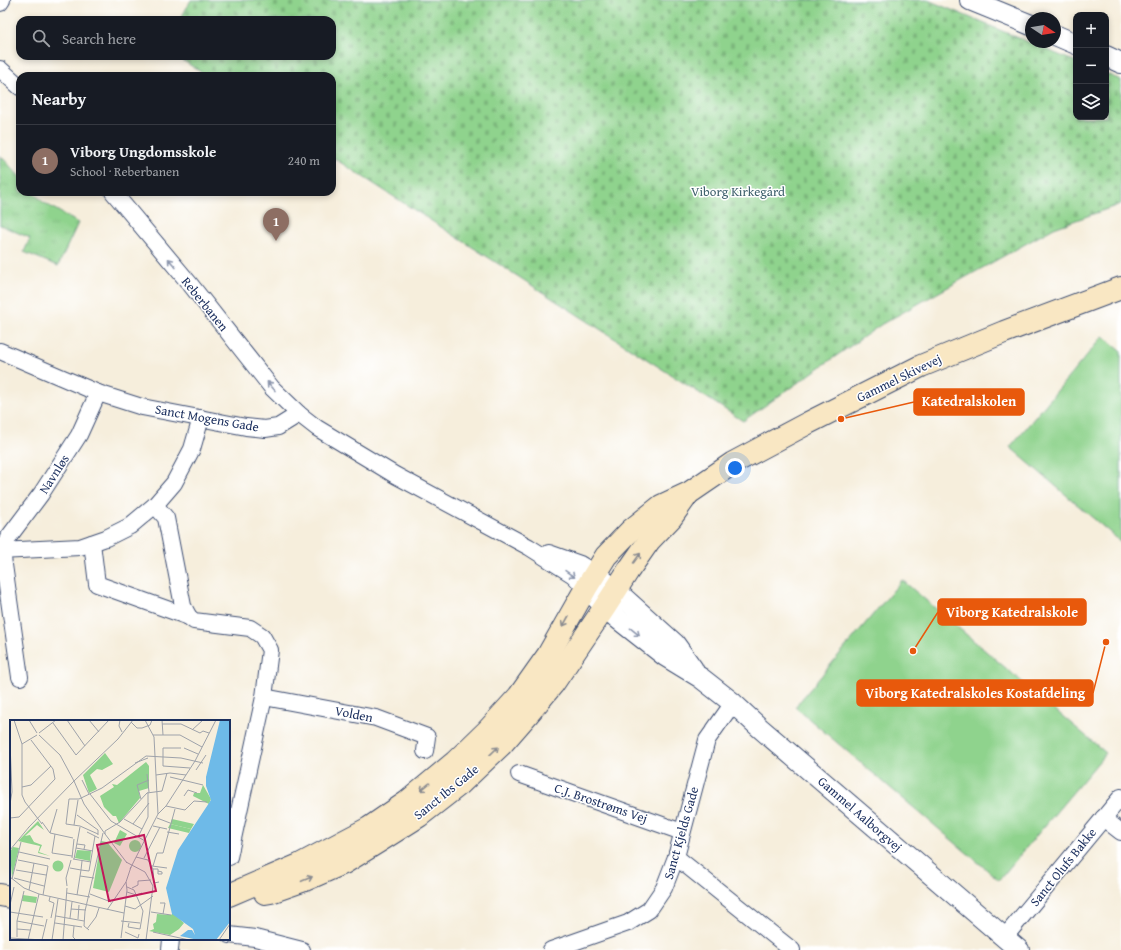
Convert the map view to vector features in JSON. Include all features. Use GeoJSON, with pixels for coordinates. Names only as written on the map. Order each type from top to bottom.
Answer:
{"type":"FeatureCollection","features":[{"type":"Feature","properties":{"kind":"main road","name":"Gammel Skivevej"},"geometry":{"type":"LineString","coordinates":[[590,580],[606,556],[631,530],[661,506],[689,493],[740,460],[808,423],[921,366],[1004,332],[1121,288]]}},
{"type":"Feature","properties":{"kind":"main road","name":"Gammel Skivevej"},"geometry":{"type":"LineString","coordinates":[[610,598],[649,541],[671,518],[689,493]]}},
{"type":"Feature","properties":{"kind":"main road","name":"Sanct Ibs Gade"},"geometry":{"type":"LineString","coordinates":[[230,895],[299,865],[369,828],[407,802],[443,772],[487,731],[519,696],[548,655],[590,580]]}},
{"type":"Feature","properties":{"kind":"main road","name":"Sanct Ibs Gade"},"geometry":{"type":"LineString","coordinates":[[230,895],[271,892],[305,880],[344,863],[419,816],[460,784],[501,745],[553,684],[610,598]]}},
{"type":"Feature","properties":{"kind":"main road"},"geometry":{"type":"LineString","coordinates":[[0,895],[10,897]]}},
{"type":"Feature","properties":{"kind":"street"},"geometry":{"type":"LineString","coordinates":[[970,0],[1025,23]]}},
{"type":"Feature","properties":{"kind":"street"},"geometry":{"type":"LineString","coordinates":[[1061,38],[1073,43]]}},
{"type":"Feature","properties":{"kind":"street"},"geometry":{"type":"LineString","coordinates":[[1109,57],[1121,63]]}},
{"type":"Feature","properties":{"kind":"street"},"geometry":{"type":"LineString","coordinates":[[0,69],[16,84]]}},
{"type":"Feature","properties":{"kind":"street","name":"Reberbanen"},"geometry":{"type":"LineString","coordinates":[[116,196],[190,284],[272,388],[299,414]]}},
{"type":"Feature","properties":{"kind":"street","name":"Sanct Mogens Gade"},"geometry":{"type":"LineString","coordinates":[[0,351],[98,393],[142,407],[265,429],[278,427],[299,414]]}},
{"type":"Feature","properties":{"kind":"street","name":"Navnløs"},"geometry":{"type":"LineString","coordinates":[[1,551],[8,538],[41,494],[78,435],[98,393]]}},
{"type":"Feature","properties":{"kind":"street"},"geometry":{"type":"LineString","coordinates":[[299,414],[317,428],[395,475],[528,547],[580,564],[590,580]]}},
{"type":"Feature","properties":{"kind":"street"},"geometry":{"type":"LineString","coordinates":[[20,677],[1,551],[80,547],[106,538],[130,526],[155,505],[174,483],[192,449],[201,418]]}},
{"type":"Feature","properties":{"kind":"street"},"geometry":{"type":"LineString","coordinates":[[155,505],[166,518],[183,606],[189,617]]}},
{"type":"Feature","properties":{"kind":"street"},"geometry":{"type":"LineString","coordinates":[[92,543],[97,584],[189,617],[194,621],[250,628],[262,636],[270,650],[264,697],[230,852]]}},
{"type":"Feature","properties":{"kind":"street","name":"Gammel Aalborgvej"},"geometry":{"type":"LineString","coordinates":[[590,580],[610,598],[675,644],[701,678],[733,703],[771,738],[1012,944]]}},
{"type":"Feature","properties":{"kind":"street","name":"Volden"},"geometry":{"type":"LineString","coordinates":[[264,697],[376,718],[427,737],[425,750]]}},
{"type":"Feature","properties":{"kind":"street","name":"Sanct Kjelds Gade"},"geometry":{"type":"LineString","coordinates":[[552,950],[628,923],[649,910],[664,888],[676,857],[707,740],[733,703]]}},
{"type":"Feature","properties":{"kind":"street","name":"C.J. Brostrøms Vej"},"geometry":{"type":"LineString","coordinates":[[519,774],[682,832]]}},
{"type":"Feature","properties":{"kind":"street","name":"Sanct Olufs Bakke"},"geometry":{"type":"LineString","coordinates":[[1012,944],[1103,818],[1121,797]]}},
{"type":"Feature","properties":{"kind":"street"},"geometry":{"type":"LineString","coordinates":[[1103,818],[1121,832]]}},
{"type":"Feature","properties":{"kind":"street"},"geometry":{"type":"LineString","coordinates":[[676,857],[792,950]]}},
{"type":"Feature","properties":{"kind":"street"},"geometry":{"type":"LineString","coordinates":[[230,935],[255,938],[302,950]]}},
{"type":"Feature","properties":{"kind":"street"},"geometry":{"type":"LineString","coordinates":[[170,950],[171,940]]}},
{"type":"Feature","properties":{"kind":"green space","name":"Viborg Kirkegård"},"geometry":{"type":"Polygon","coordinates":[[[191,0],[928,0],[1025,41],[1025,48],[1043,48],[1073,61],[1073,120],[1109,120],[1109,75],[1121,80],[1121,204],[1054,228],[882,324],[743,421],[336,160],[336,72],[201,72],[182,60],[336,60],[336,16],[182,16],[191,0]]]}},
{"type":"Feature","properties":{"kind":"green space"},"geometry":{"type":"Polygon","coordinates":[[[0,155],[16,173],[16,196],[37,196],[43,202],[78,223],[58,266],[24,252],[30,238],[0,225],[0,155]]]}},
{"type":"Feature","properties":{"kind":"green space"},"geometry":{"type":"Polygon","coordinates":[[[1103,336],[1121,351],[1121,542],[1010,447],[1103,336]]]}},
{"type":"Feature","properties":{"kind":"green space"},"geometry":{"type":"Polygon","coordinates":[[[902,580],[1106,753],[999,880],[795,707],[902,580]]]}},
{"type":"Feature","properties":{"kind":"place","name":"Viborg Ungdomsskole"},"geometry":{"type":"Point","coordinates":[276,241]}},
{"type":"Feature","properties":{"kind":"place","name":"Katedralskolen"},"geometry":{"type":"Point","coordinates":[841,419]}},
{"type":"Feature","properties":{"kind":"place","name":"Viborg Katedralskoles Kostafdeling"},"geometry":{"type":"Point","coordinates":[1106,642]}},
{"type":"Feature","properties":{"kind":"place","name":"Viborg Katedralskole"},"geometry":{"type":"Point","coordinates":[913,651]}}]}
